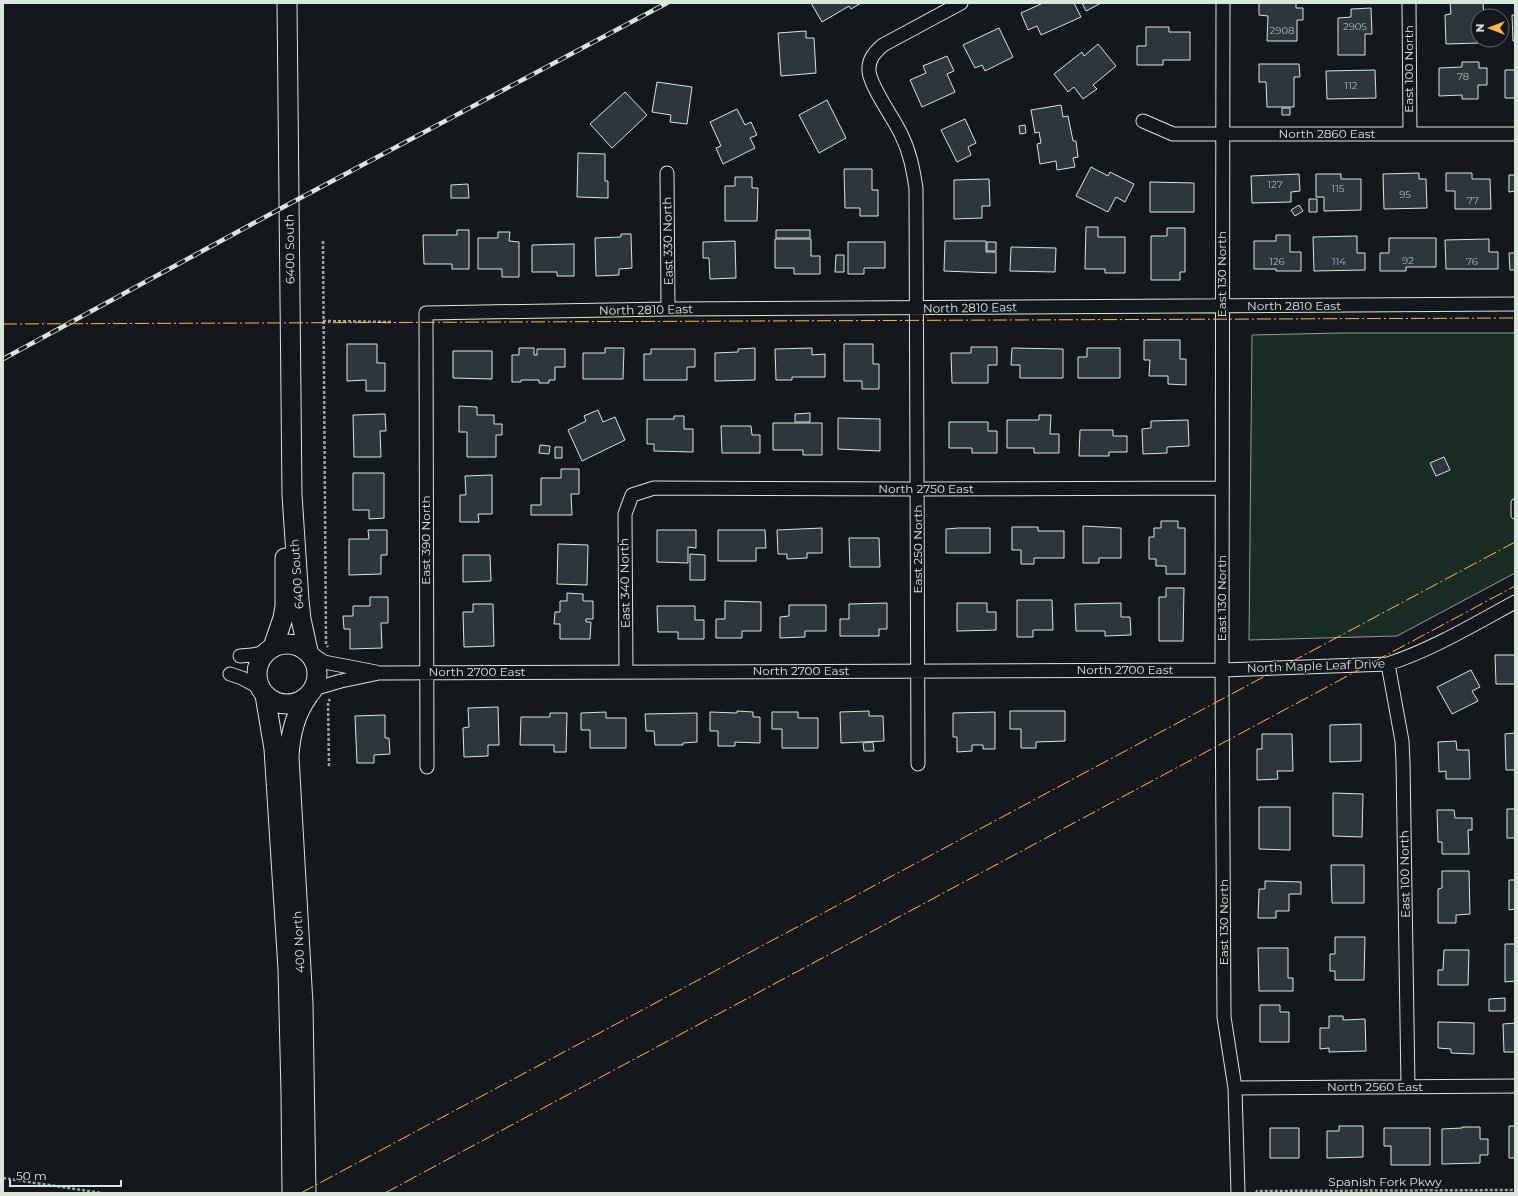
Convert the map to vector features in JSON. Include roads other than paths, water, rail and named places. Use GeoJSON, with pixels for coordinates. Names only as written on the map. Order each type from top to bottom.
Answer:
{"type":"FeatureCollection","features":[{"type":"Feature","properties":{"kind":"main road","name":"6400 South"},"geometry":{"type":"LineString","coordinates":[[287,3],[292,495],[298,600],[308,652]]}},
{"type":"Feature","properties":{"kind":"main road","name":"6400 South"},"geometry":{"type":"LineString","coordinates":[[269,649],[279,633],[284,606],[286,546],[292,495]]}},
{"type":"Feature","properties":{"kind":"main road"},"geometry":{"type":"LineString","coordinates":[[287,643],[302,647],[308,652],[314,659],[317,674],[311,692],[302,700],[286,704],[279,703],[272,700],[263,692],[257,673],[260,662],[269,649],[287,643]]}},
{"type":"Feature","properties":{"kind":"main road","name":"400 North"},"geometry":{"type":"LineString","coordinates":[[263,692],[274,749],[288,969],[292,1193]]}},
{"type":"Feature","properties":{"kind":"main road","name":"400 North"},"geometry":{"type":"LineString","coordinates":[[306,1193],[303,1004],[289,756],[294,722],[302,705],[311,692]]}},
{"type":"Feature","properties":{"kind":"street","name":"East 250 North"},"geometry":{"type":"LineString","coordinates":[[918,764],[916,188],[912,160],[902,135],[872,83],[869,71],[870,61],[875,52],[883,45],[961,3]]}},
{"type":"Feature","properties":{"kind":"street","name":"East 130 North"},"geometry":{"type":"LineString","coordinates":[[1222,3],[1222,670],[1224,1018],[1235,1088],[1238,1193]]}},
{"type":"Feature","properties":{"kind":"street","name":"East 100 North"},"geometry":{"type":"LineString","coordinates":[[1409,3],[1410,134]]}},
{"type":"Feature","properties":{"kind":"street","name":"North 2860 East"},"geometry":{"type":"LineString","coordinates":[[1142,121],[1173,134],[1515,134]]}},
{"type":"Feature","properties":{"kind":"street","name":"East 330 North"},"geometry":{"type":"LineString","coordinates":[[667,173],[668,309]]}},
{"type":"Feature","properties":{"kind":"street","name":"North 2810 East"},"geometry":{"type":"LineString","coordinates":[[426,313],[668,309],[916,309],[1515,304]]}},
{"type":"Feature","properties":{"kind":"street","name":"East 390 North"},"geometry":{"type":"LineString","coordinates":[[426,313],[427,767]]}},
{"type":"Feature","properties":{"kind":"street","name":"North 2750 East"},"geometry":{"type":"LineString","coordinates":[[632,495],[654,488],[1222,488]]}},
{"type":"Feature","properties":{"kind":"street","name":"East 340 North"},"geometry":{"type":"LineString","coordinates":[[626,672],[625,514],[632,495]]}},
{"type":"Feature","properties":{"kind":"street","name":"North Maple Leaf Drive"},"geometry":{"type":"LineString","coordinates":[[1222,670],[1388,664],[1433,647],[1515,602]]}},
{"type":"Feature","properties":{"kind":"street"},"geometry":{"type":"LineString","coordinates":[[240,656],[252,655],[269,649]]}},
{"type":"Feature","properties":{"kind":"street","name":"North 2700 East"},"geometry":{"type":"LineString","coordinates":[[308,652],[316,658],[332,664],[379,673]]}},
{"type":"Feature","properties":{"kind":"street","name":"East 100 North"},"geometry":{"type":"LineString","coordinates":[[1388,664],[1402,741],[1403,762],[1408,1087]]}},
{"type":"Feature","properties":{"kind":"street","name":"North 2700 East"},"geometry":{"type":"LineString","coordinates":[[311,692],[341,681],[379,673],[1222,670]]}},
{"type":"Feature","properties":{"kind":"street"},"geometry":{"type":"LineString","coordinates":[[230,674],[242,678],[263,692]]}},
{"type":"Feature","properties":{"kind":"street","name":"North 2560 East"},"geometry":{"type":"LineString","coordinates":[[1235,1088],[1515,1086]]}},
{"type":"Feature","properties":{"kind":"lane"},"geometry":{"type":"LineString","coordinates":[[1515,503],[1515,515]]}},
{"type":"Feature","properties":{"kind":"railway"},"geometry":{"type":"LineString","coordinates":[[3,359],[289,204],[667,3]]}}]}
